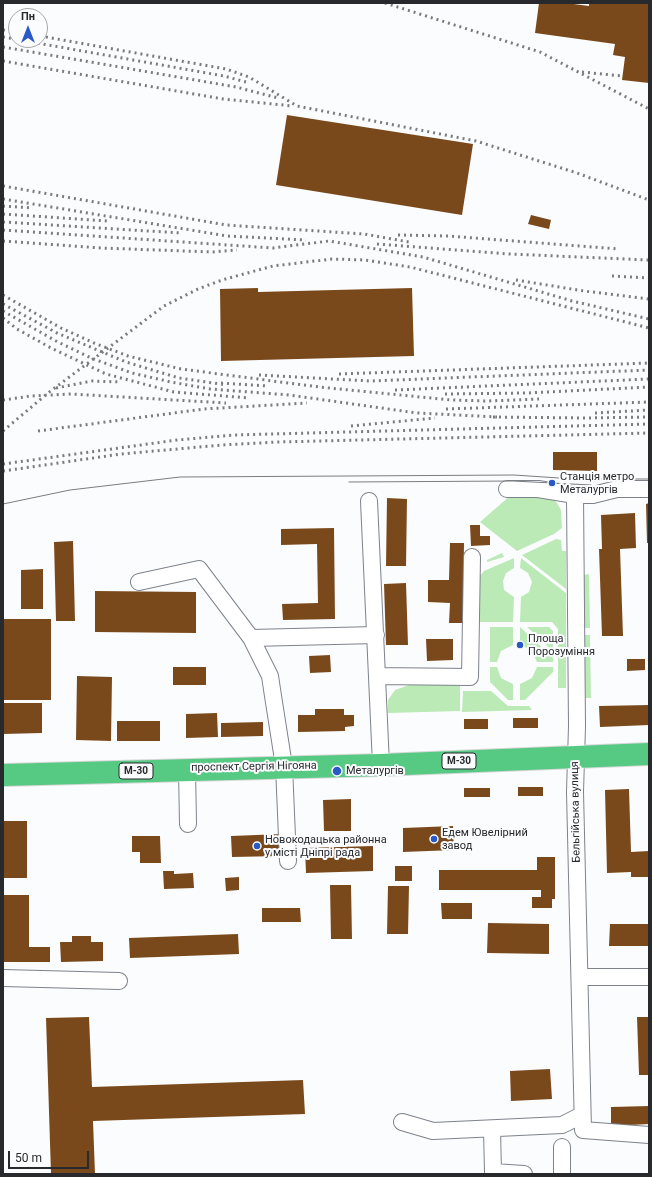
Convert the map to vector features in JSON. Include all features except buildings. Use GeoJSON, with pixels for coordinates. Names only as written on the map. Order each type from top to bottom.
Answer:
{"type":"FeatureCollection","features":[{"type":"Feature","properties":{"kind":"highway","name":"проспект Сергія Нігояна"},"geometry":{"type":"LineString","coordinates":[[3,775],[284,766],[381,765],[649,754]]}},
{"type":"Feature","properties":{"kind":"street"},"geometry":{"type":"LineString","coordinates":[[507,488],[538,488],[575,495],[593,495],[617,489],[649,489]]}},
{"type":"Feature","properties":{"kind":"street","name":"Бельгійська вулиця"},"geometry":{"type":"LineString","coordinates":[[575,495],[575,792],[583,1122]]}},
{"type":"Feature","properties":{"kind":"street"},"geometry":{"type":"LineString","coordinates":[[369,501],[381,765]]}},
{"type":"Feature","properties":{"kind":"street"},"geometry":{"type":"LineString","coordinates":[[378,676],[470,677],[472,557]]}},
{"type":"Feature","properties":{"kind":"street"},"geometry":{"type":"LineString","coordinates":[[139,582],[199,569],[251,638],[270,676],[284,766],[288,862]]}},
{"type":"Feature","properties":{"kind":"street"},"geometry":{"type":"LineString","coordinates":[[251,638],[376,634]]}},
{"type":"Feature","properties":{"kind":"street"},"geometry":{"type":"LineString","coordinates":[[187,769],[188,824]]}},
{"type":"Feature","properties":{"kind":"street"},"geometry":{"type":"LineString","coordinates":[[580,977],[649,977]]}},
{"type":"Feature","properties":{"kind":"street"},"geometry":{"type":"LineString","coordinates":[[3,978],[119,981]]}},
{"type":"Feature","properties":{"kind":"street"},"geometry":{"type":"LineString","coordinates":[[402,1122],[433,1132],[562,1125],[583,1122],[649,1135]]}},
{"type":"Feature","properties":{"kind":"street"},"geometry":{"type":"LineString","coordinates":[[492,1129],[493,1172],[524,1174]]}},
{"type":"Feature","properties":{"kind":"street"},"geometry":{"type":"LineString","coordinates":[[562,1147],[562,1174]]}},
{"type":"Feature","properties":{"kind":"green space"},"geometry":{"type":"Polygon","coordinates":[[[511,495],[552,498],[561,510],[562,528],[554,534],[517,551],[480,522],[511,495]]]}},
{"type":"Feature","properties":{"kind":"green space"},"geometry":{"type":"Polygon","coordinates":[[[556,539],[561,540],[562,551],[566,551],[566,589],[522,555],[556,539]]]}},
{"type":"Feature","properties":{"kind":"green space"},"geometry":{"type":"Polygon","coordinates":[[[502,553],[504,557],[487,562],[487,560],[502,553]]]}},
{"type":"Feature","properties":{"kind":"green space"},"geometry":{"type":"Polygon","coordinates":[[[514,558],[514,568],[506,573],[503,581],[504,590],[514,597],[513,622],[475,622],[475,582],[484,571],[514,558]]]}},
{"type":"Feature","properties":{"kind":"green space"},"geometry":{"type":"Polygon","coordinates":[[[521,558],[566,593],[566,649],[558,649],[558,629],[552,622],[520,622],[521,597],[529,592],[532,582],[528,573],[520,568],[521,558]]]}},
{"type":"Feature","properties":{"kind":"green space"},"geometry":{"type":"Polygon","coordinates":[[[589,574],[590,628],[583,628],[584,575],[589,574]]]}},
{"type":"Feature","properties":{"kind":"green space"},"geometry":{"type":"Polygon","coordinates":[[[490,627],[513,627],[513,645],[501,651],[497,662],[490,662],[490,627]]]}},
{"type":"Feature","properties":{"kind":"green space"},"geometry":{"type":"Polygon","coordinates":[[[520,627],[553,658],[553,662],[537,662],[532,651],[520,644],[520,627]]]}},
{"type":"Feature","properties":{"kind":"green space"},"geometry":{"type":"Polygon","coordinates":[[[527,627],[549,627],[553,631],[553,651],[527,627]]]}},
{"type":"Feature","properties":{"kind":"green space"},"geometry":{"type":"Polygon","coordinates":[[[583,635],[590,635],[591,698],[585,698],[585,690],[581,689],[583,635]]]}},
{"type":"Feature","properties":{"kind":"green space"},"geometry":{"type":"Polygon","coordinates":[[[558,657],[566,657],[566,688],[558,688],[558,657]]]}},
{"type":"Feature","properties":{"kind":"green space"},"geometry":{"type":"Polygon","coordinates":[[[490,667],[497,667],[501,678],[513,684],[513,700],[508,700],[490,682],[490,667]]]}},
{"type":"Feature","properties":{"kind":"green space"},"geometry":{"type":"Polygon","coordinates":[[[537,667],[553,667],[553,672],[525,700],[520,700],[520,684],[532,678],[537,667]]]}},
{"type":"Feature","properties":{"kind":"green space"},"geometry":{"type":"Polygon","coordinates":[[[409,685],[460,685],[460,711],[388,713],[388,700],[395,690],[409,685]]]}},
{"type":"Feature","properties":{"kind":"green space"},"geometry":{"type":"Polygon","coordinates":[[[463,691],[491,691],[508,706],[529,706],[532,710],[462,712],[463,691]]]}},
{"type":"Feature","properties":{"kind":"tram line"},"geometry":{"type":"LineString","coordinates":[[3,504],[70,490],[180,477],[514,475],[574,479],[649,479]]}},
{"type":"Feature","properties":{"kind":"tram line"},"geometry":{"type":"LineString","coordinates":[[349,482],[513,481],[591,485]]}},
{"type":"Feature","properties":{"kind":"railway"},"geometry":{"type":"LineString","coordinates":[[385,3],[540,52],[649,109]]}},
{"type":"Feature","properties":{"kind":"railway"},"geometry":{"type":"LineString","coordinates":[[3,30],[8,31]]}},
{"type":"Feature","properties":{"kind":"railway"},"geometry":{"type":"LineString","coordinates":[[3,37],[8,38]]}},
{"type":"Feature","properties":{"kind":"railway"},"geometry":{"type":"LineString","coordinates":[[48,37],[226,69],[249,77],[297,106],[476,141],[577,173],[649,200]]}},
{"type":"Feature","properties":{"kind":"railway"},"geometry":{"type":"LineString","coordinates":[[48,45],[224,76],[246,82]]}},
{"type":"Feature","properties":{"kind":"railway"},"geometry":{"type":"LineString","coordinates":[[3,47],[236,87],[278,98]]}},
{"type":"Feature","properties":{"kind":"railway"},"geometry":{"type":"LineString","coordinates":[[3,61],[223,99],[293,106]]}},
{"type":"Feature","properties":{"kind":"railway"},"geometry":{"type":"LineString","coordinates":[[582,72],[622,76]]}},
{"type":"Feature","properties":{"kind":"railway"},"geometry":{"type":"LineString","coordinates":[[3,186],[226,225],[364,234],[409,242]]}},
{"type":"Feature","properties":{"kind":"railway"},"geometry":{"type":"LineString","coordinates":[[3,199],[227,236],[306,240]]}},
{"type":"Feature","properties":{"kind":"railway"},"geometry":{"type":"LineString","coordinates":[[3,206],[33,208]]}},
{"type":"Feature","properties":{"kind":"railway"},"geometry":{"type":"LineString","coordinates":[[3,214],[107,221]]}},
{"type":"Feature","properties":{"kind":"railway"},"geometry":{"type":"LineString","coordinates":[[3,222],[181,233]]}},
{"type":"Feature","properties":{"kind":"railway"},"geometry":{"type":"LineString","coordinates":[[3,230],[273,248],[329,241],[423,257],[572,301],[649,319]]}},
{"type":"Feature","properties":{"kind":"railway"},"geometry":{"type":"LineString","coordinates":[[398,235],[448,236],[619,249]]}},
{"type":"Feature","properties":{"kind":"railway"},"geometry":{"type":"LineString","coordinates":[[3,241],[101,248],[213,252],[237,250]]}},
{"type":"Feature","properties":{"kind":"railway"},"geometry":{"type":"LineString","coordinates":[[377,244],[509,254],[649,260]]}},
{"type":"Feature","properties":{"kind":"railway"},"geometry":{"type":"LineString","coordinates":[[3,431],[48,393],[164,306],[198,289],[222,280],[273,266],[332,259],[365,260],[410,267],[649,328]]}},
{"type":"Feature","properties":{"kind":"railway"},"geometry":{"type":"LineString","coordinates":[[612,276],[649,278]]}},
{"type":"Feature","properties":{"kind":"railway"},"geometry":{"type":"LineString","coordinates":[[516,280],[584,291],[649,299]]}},
{"type":"Feature","properties":{"kind":"railway"},"geometry":{"type":"LineString","coordinates":[[3,295],[61,328],[94,343],[128,356],[181,369],[319,387],[451,400],[487,401],[539,399]]}},
{"type":"Feature","properties":{"kind":"railway"},"geometry":{"type":"LineString","coordinates":[[3,304],[57,333],[126,362],[179,378],[227,385]]}},
{"type":"Feature","properties":{"kind":"railway"},"geometry":{"type":"LineString","coordinates":[[3,311],[56,341],[91,358],[132,373],[171,382],[210,389],[289,395],[417,413],[497,417]]}},
{"type":"Feature","properties":{"kind":"railway"},"geometry":{"type":"LineString","coordinates":[[3,318],[17,329],[51,348],[106,374],[174,392],[249,398]]}},
{"type":"Feature","properties":{"kind":"railway"},"geometry":{"type":"LineString","coordinates":[[339,374],[649,363]]}},
{"type":"Feature","properties":{"kind":"railway"},"geometry":{"type":"LineString","coordinates":[[259,375],[370,381],[649,370]]}},
{"type":"Feature","properties":{"kind":"railway"},"geometry":{"type":"LineString","coordinates":[[395,390],[649,379]]}},
{"type":"Feature","properties":{"kind":"railway"},"geometry":{"type":"LineString","coordinates":[[56,388],[92,381],[121,382]]}},
{"type":"Feature","properties":{"kind":"railway"},"geometry":{"type":"LineString","coordinates":[[221,383],[267,386]]}},
{"type":"Feature","properties":{"kind":"railway"},"geometry":{"type":"LineString","coordinates":[[445,394],[527,393],[649,387]]}},
{"type":"Feature","properties":{"kind":"railway"},"geometry":{"type":"LineString","coordinates":[[3,400],[31,396],[71,394],[226,403]]}},
{"type":"Feature","properties":{"kind":"railway"},"geometry":{"type":"LineString","coordinates":[[446,409],[649,402]]}},
{"type":"Feature","properties":{"kind":"railway"},"geometry":{"type":"LineString","coordinates":[[38,431],[204,409],[307,403]]}},
{"type":"Feature","properties":{"kind":"railway"},"geometry":{"type":"LineString","coordinates":[[595,413],[649,410]]}},
{"type":"Feature","properties":{"kind":"railway"},"geometry":{"type":"LineString","coordinates":[[493,417],[649,417]]}},
{"type":"Feature","properties":{"kind":"railway"},"geometry":{"type":"LineString","coordinates":[[351,426],[435,418]]}},
{"type":"Feature","properties":{"kind":"railway"},"geometry":{"type":"LineString","coordinates":[[3,464],[177,440],[234,435],[649,424]]}},
{"type":"Feature","properties":{"kind":"railway"},"geometry":{"type":"LineString","coordinates":[[3,471],[121,454],[222,445],[278,442],[649,433]]}},
{"type":"Feature","properties":{"kind":"place","name":"Станція метро Металургів"},"geometry":{"type":"Point","coordinates":[552,483]}},
{"type":"Feature","properties":{"kind":"place","name":"Площа Порозуміння"},"geometry":{"type":"Point","coordinates":[520,645]}},
{"type":"Feature","properties":{"kind":"place","name":"Металургів"},"geometry":{"type":"Point","coordinates":[337,771]}},
{"type":"Feature","properties":{"kind":"place","name":"Едем Ювелірний завод"},"geometry":{"type":"Point","coordinates":[434,839]}},
{"type":"Feature","properties":{"kind":"place","name":"Новокодацька районна у місті Дніпрі рада"},"geometry":{"type":"Point","coordinates":[257,846]}}]}
